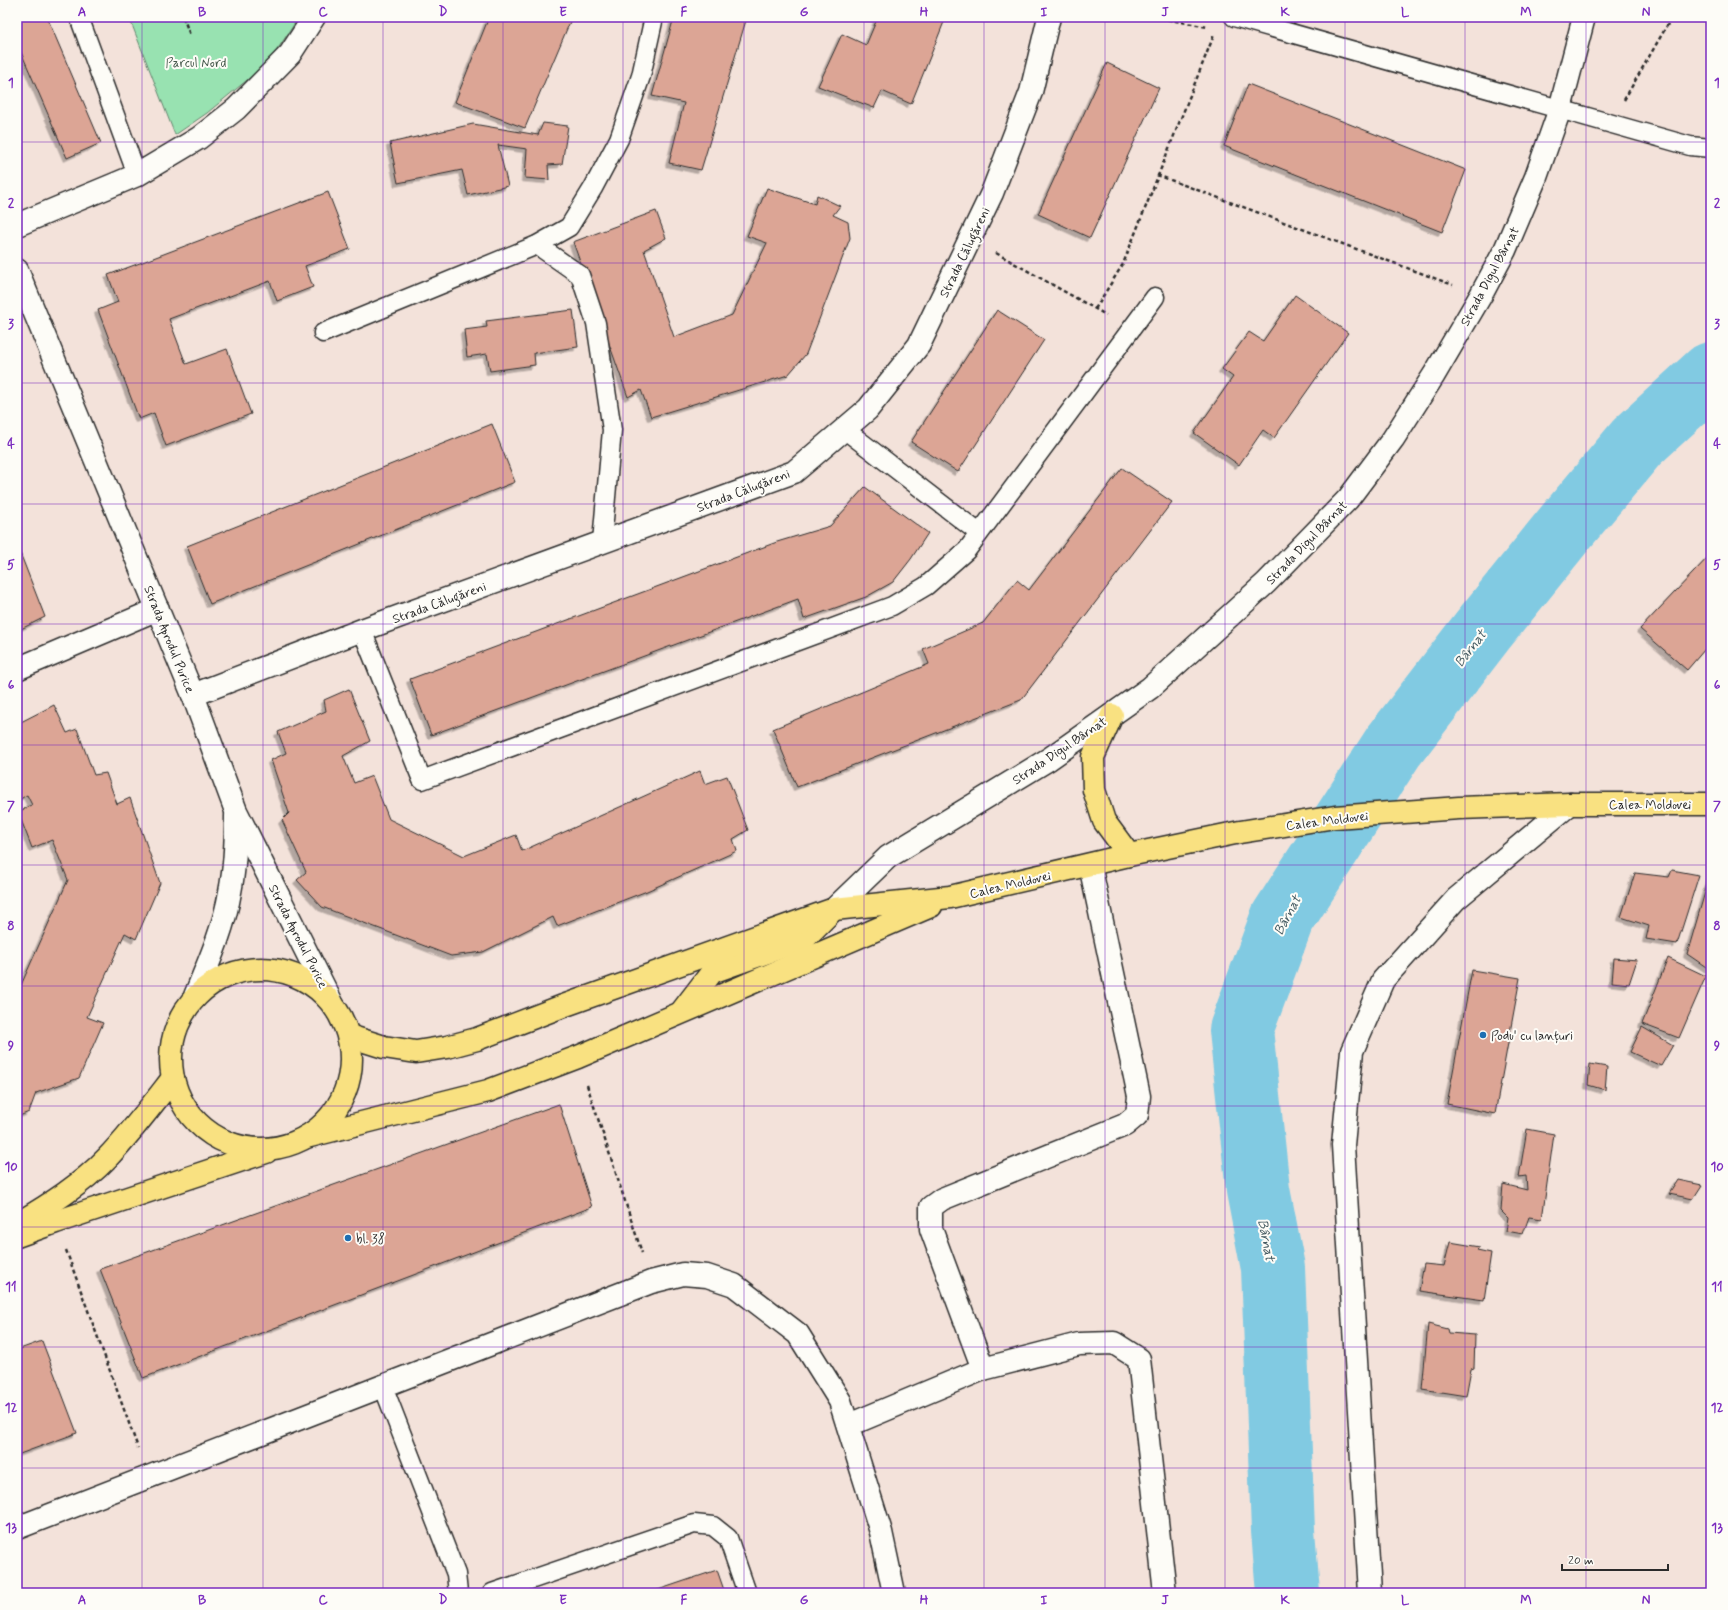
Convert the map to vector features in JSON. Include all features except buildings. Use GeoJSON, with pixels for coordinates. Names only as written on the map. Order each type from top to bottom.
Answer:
{"type":"FeatureCollection","features":[{"type":"Feature","properties":{"kind":"main road"},"geometry":{"type":"LineString","coordinates":[[1112,715],[1093,757],[1094,790],[1104,821],[1129,855]]}},
{"type":"Feature","properties":{"kind":"main road","name":"Calea Moldovei"},"geometry":{"type":"LineString","coordinates":[[950,898],[1129,855],[1240,832],[1335,817],[1459,808],[1570,804],[1711,804]]}},
{"type":"Feature","properties":{"kind":"main road"},"geometry":{"type":"LineString","coordinates":[[349,1036],[384,1046],[416,1052],[447,1047],[477,1039],[563,1006],[834,909],[950,898]]}},
{"type":"Feature","properties":{"kind":"main road"},"geometry":{"type":"LineString","coordinates":[[17,1236],[306,1137],[488,1091],[578,1056],[950,898]]}},
{"type":"Feature","properties":{"kind":"main road"},"geometry":{"type":"LineString","coordinates":[[681,1012],[712,972],[804,939],[834,909]]}},
{"type":"Feature","properties":{"kind":"main road"},"geometry":{"type":"LineString","coordinates":[[280,1147],[252,1149],[224,1142],[200,1126],[183,1104],[173,1078],[171,1048],[179,1020],[195,996],[220,977],[249,968],[281,970],[309,982],[332,1002],[342,1018],[349,1036],[351,1065],[344,1094],[328,1119],[306,1137]]}},
{"type":"Feature","properties":{"kind":"main road"},"geometry":{"type":"LineString","coordinates":[[17,1224],[62,1197],[107,1158],[173,1078]]}},
{"type":"Feature","properties":{"kind":"street"},"geometry":{"type":"LineString","coordinates":[[17,225],[137,175],[199,138],[236,109],[290,54],[314,17]]}},
{"type":"Feature","properties":{"kind":"street","name":"Strada Călugăreni"},"geometry":{"type":"LineString","coordinates":[[193,696],[362,630],[794,472],[868,409],[919,345],[992,193],[1031,92],[1049,17]]}},
{"type":"Feature","properties":{"kind":"street","name":"Strada Digul Bârnat"},"geometry":{"type":"LineString","coordinates":[[834,909],[888,857],[1049,759],[1150,688],[1266,583],[1348,499],[1393,439],[1434,375],[1481,295],[1505,250],[1536,177],[1560,109],[1584,17]]}},
{"type":"Feature","properties":{"kind":"street","name":"Strada Aprodul Purice"},"geometry":{"type":"LineString","coordinates":[[17,270],[158,609],[193,696],[236,811],[332,1002]]}},
{"type":"Feature","properties":{"kind":"street"},"geometry":{"type":"LineString","coordinates":[[17,669],[158,609]]}},
{"type":"Feature","properties":{"kind":"street"},"geometry":{"type":"LineString","coordinates":[[1370,1593],[1343,1145],[1352,1051],[1383,980],[1456,899],[1570,804]]}},
{"type":"Feature","properties":{"kind":"street"},"geometry":{"type":"LineString","coordinates":[[195,996],[222,926],[230,892],[236,849],[236,811]]}},
{"type":"Feature","properties":{"kind":"street"},"geometry":{"type":"LineString","coordinates":[[983,1369],[931,1229],[931,1207],[942,1199],[1125,1125],[1137,1115],[1139,1096],[1090,865]]}},
{"type":"Feature","properties":{"kind":"street"},"geometry":{"type":"LineString","coordinates":[[17,1528],[651,1282],[683,1274],[707,1276],[734,1285],[798,1334],[840,1401],[849,1425],[881,1532],[894,1593]]}},
{"type":"Feature","properties":{"kind":"street"},"geometry":{"type":"LineString","coordinates":[[849,1425],[983,1369],[1079,1344],[1114,1343],[1139,1359],[1165,1593]]}},
{"type":"Feature","properties":{"kind":"lane"},"geometry":{"type":"LineString","coordinates":[[79,17],[137,175]]}},
{"type":"Feature","properties":{"kind":"lane"},"geometry":{"type":"LineString","coordinates":[[323,333],[537,245],[569,227],[593,188],[619,139],[641,76],[654,17]]}},
{"type":"Feature","properties":{"kind":"lane"},"geometry":{"type":"LineString","coordinates":[[1234,17],[1690,146],[1711,148]]}},
{"type":"Feature","properties":{"kind":"lane"},"geometry":{"type":"LineString","coordinates":[[537,245],[580,275],[596,323],[612,430],[602,542]]}},
{"type":"Feature","properties":{"kind":"lane"},"geometry":{"type":"LineString","coordinates":[[362,630],[422,780],[892,606],[926,586],[967,550],[1155,297]]}},
{"type":"Feature","properties":{"kind":"lane"},"geometry":{"type":"LineString","coordinates":[[844,429],[979,533]]}},
{"type":"Feature","properties":{"kind":"lane"},"geometry":{"type":"LineString","coordinates":[[383,1386],[456,1574],[458,1593]]}},
{"type":"Feature","properties":{"kind":"lane"},"geometry":{"type":"LineString","coordinates":[[492,1593],[694,1524],[713,1526],[728,1538],[747,1593]]}},
{"type":"Feature","properties":{"kind":"path"},"geometry":{"type":"LineString","coordinates":[[183,17],[190,35]]}},
{"type":"Feature","properties":{"kind":"path"},"geometry":{"type":"LineString","coordinates":[[1154,17],[1210,27]]}},
{"type":"Feature","properties":{"kind":"path"},"geometry":{"type":"LineString","coordinates":[[1610,124],[1672,17]]}},
{"type":"Feature","properties":{"kind":"path"},"geometry":{"type":"LineString","coordinates":[[1095,309],[1123,264],[1217,28]]}},
{"type":"Feature","properties":{"kind":"path"},"geometry":{"type":"LineString","coordinates":[[1158,175],[1481,295]]}},
{"type":"Feature","properties":{"kind":"path"},"geometry":{"type":"LineString","coordinates":[[971,238],[1131,330]]}},
{"type":"Feature","properties":{"kind":"path"},"geometry":{"type":"LineString","coordinates":[[578,1056],[651,1282]]}},
{"type":"Feature","properties":{"kind":"path"},"geometry":{"type":"LineString","coordinates":[[56,1222],[148,1477]]}},
{"type":"Feature","properties":{"kind":"green space","name":"Parcul Nord"},"geometry":{"type":"Polygon","coordinates":[[[129,17],[299,17],[269,62],[207,113],[175,135],[129,17]]]}},
{"type":"Feature","properties":{"kind":"waterway","name":"Bârnat"},"geometry":{"type":"LineString","coordinates":[[1288,1593],[1283,1531],[1273,1268],[1258,1190],[1241,1030],[1282,919],[1393,747],[1483,630],[1637,442],[1711,374]]}},
{"type":"Feature","properties":{"kind":"place","name":"Podu' cu lanțuri"},"geometry":{"type":"Point","coordinates":[1483,1035]}},
{"type":"Feature","properties":{"kind":"place","name":"bl. 38"},"geometry":{"type":"Point","coordinates":[348,1238]}}]}
